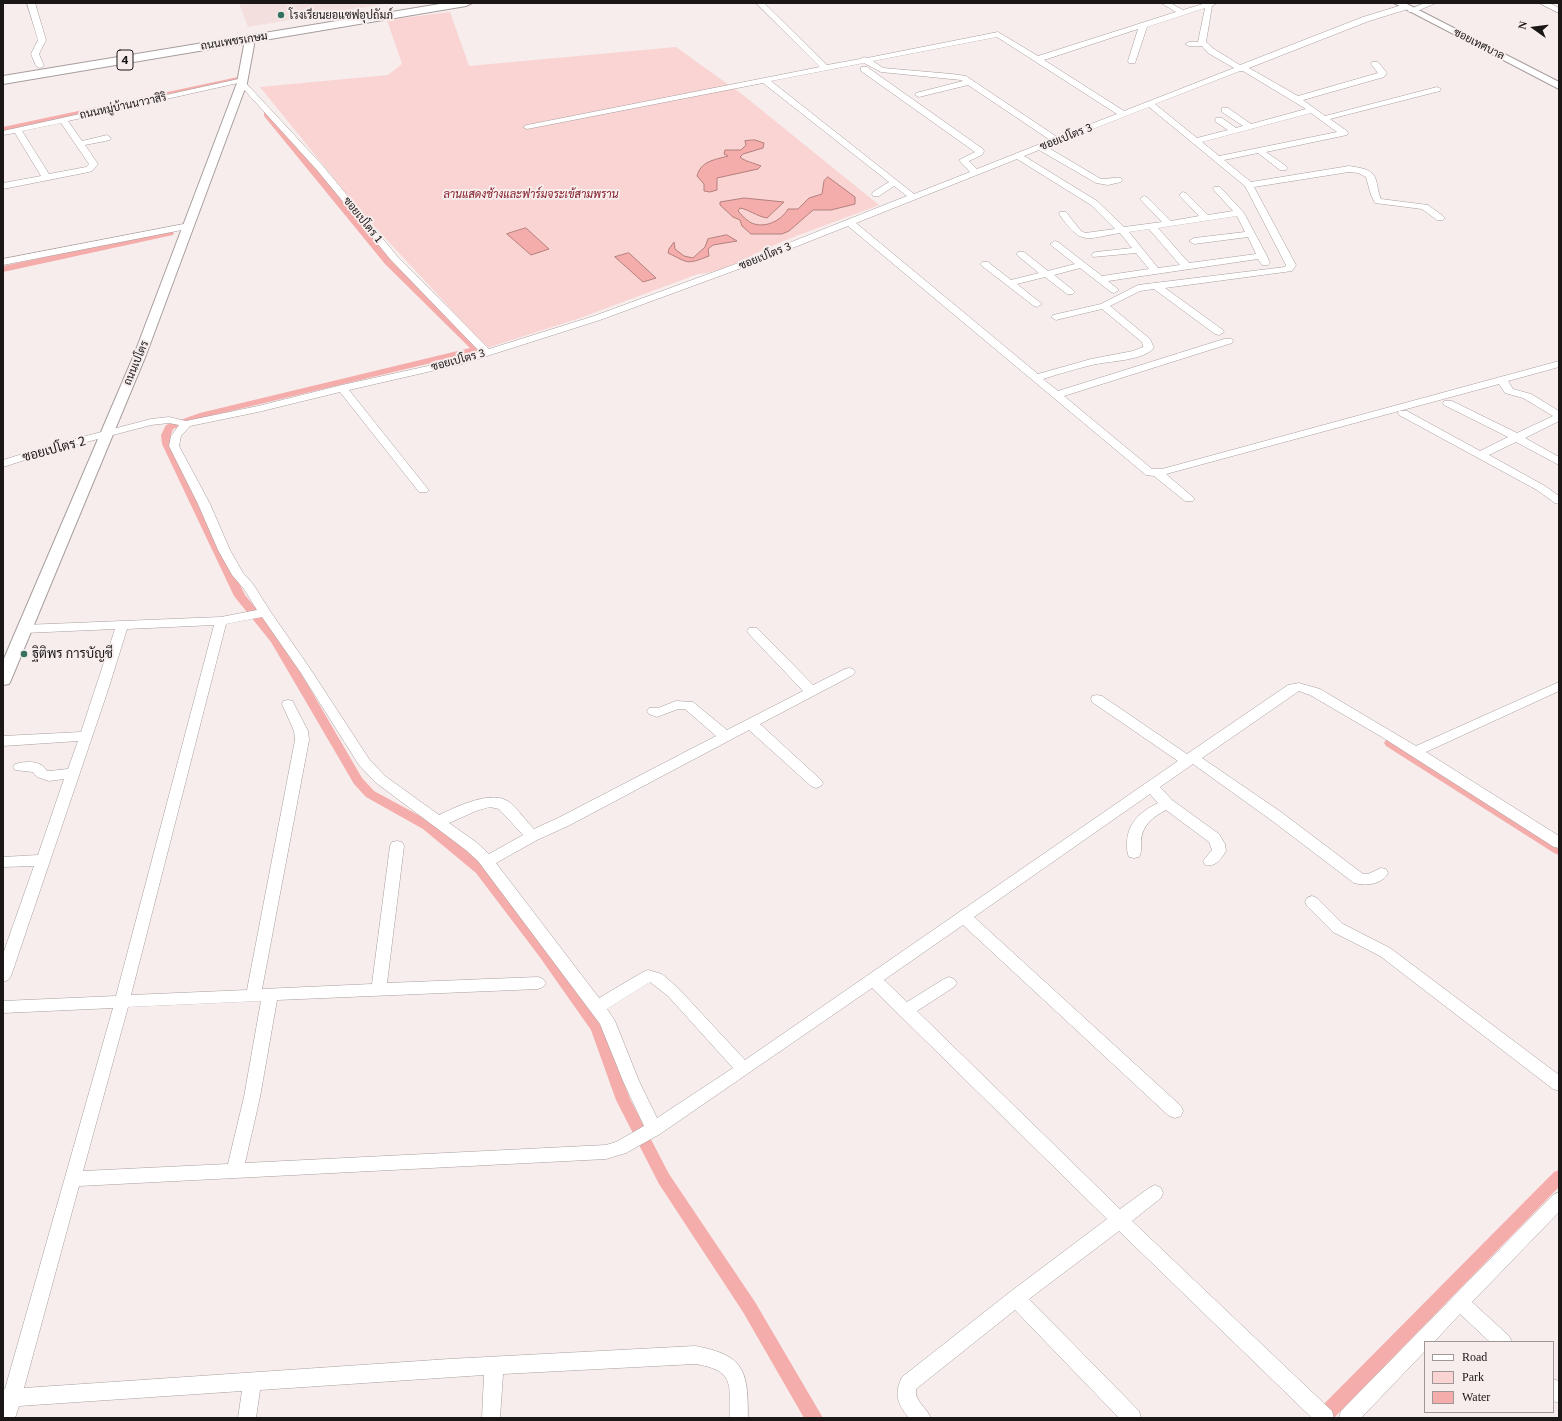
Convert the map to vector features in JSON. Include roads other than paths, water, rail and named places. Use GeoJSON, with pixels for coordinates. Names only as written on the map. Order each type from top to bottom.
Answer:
{"type":"FeatureCollection","features":[{"type":"Feature","properties":{"kind":"main road","name":"ถนนเพชรเกษม"},"geometry":{"type":"LineString","coordinates":[[3,80],[416,3]]}},
{"type":"Feature","properties":{"kind":"main road","name":"ถนนเพชรเกษม"},"geometry":{"type":"LineString","coordinates":[[3,72],[466,3]]}},
{"type":"Feature","properties":{"kind":"street"},"geometry":{"type":"LineString","coordinates":[[31,3],[42,40],[35,54],[40,66]]}},
{"type":"Feature","properties":{"kind":"street"},"geometry":{"type":"LineString","coordinates":[[760,3],[824,67]]}},
{"type":"Feature","properties":{"kind":"street"},"geometry":{"type":"LineString","coordinates":[[1165,3],[1183,13]]}},
{"type":"Feature","properties":{"kind":"street","name":"ซอยเปโตร 3"},"geometry":{"type":"LineString","coordinates":[[105,435],[151,422],[169,420],[184,424],[258,409],[451,363],[597,318],[744,264],[1055,140],[1366,19],[1405,6],[1432,3]]}},
{"type":"Feature","properties":{"kind":"street"},"geometry":{"type":"LineString","coordinates":[[1544,3],[1559,11]]}},
{"type":"Feature","properties":{"kind":"street"},"geometry":{"type":"LineString","coordinates":[[1038,59],[1211,4]]}},
{"type":"Feature","properties":{"kind":"street"},"geometry":{"type":"LineString","coordinates":[[1203,44],[1202,42],[1211,4]]}},
{"type":"Feature","properties":{"kind":"street","name":"ซอยเทศบาล"},"geometry":{"type":"LineString","coordinates":[[1405,6],[1559,86]]}},
{"type":"Feature","properties":{"kind":"street"},"geometry":{"type":"LineString","coordinates":[[1132,61],[1143,26]]}},
{"type":"Feature","properties":{"kind":"street"},"geometry":{"type":"LineString","coordinates":[[527,127],[853,61],[998,34],[1123,114]]}},
{"type":"Feature","properties":{"kind":"street","name":"ถนนเปโตร"},"geometry":{"type":"LineString","coordinates":[[3,680],[45,583],[105,435],[139,358],[189,226],[242,83],[249,45],[245,35]]}},
{"type":"Feature","properties":{"kind":"street"},"geometry":{"type":"LineString","coordinates":[[1189,44],[1203,44],[1211,51],[1262,78],[1326,118],[1344,132],[1219,159]]}},
{"type":"Feature","properties":{"kind":"street"},"geometry":{"type":"LineString","coordinates":[[864,59],[881,70],[963,78],[1055,140]]}},
{"type":"Feature","properties":{"kind":"street"},"geometry":{"type":"LineString","coordinates":[[853,61],[980,151],[979,153],[964,160],[975,172]]}},
{"type":"Feature","properties":{"kind":"street"},"geometry":{"type":"LineString","coordinates":[[1297,100],[1381,75],[1383,73],[1375,64]]}},
{"type":"Feature","properties":{"kind":"street"},"geometry":{"type":"LineString","coordinates":[[1262,78],[1274,75]]}},
{"type":"Feature","properties":{"kind":"street"},"geometry":{"type":"LineString","coordinates":[[764,80],[913,197]]}},
{"type":"Feature","properties":{"kind":"street"},"geometry":{"type":"LineString","coordinates":[[919,95],[970,82]]}},
{"type":"Feature","properties":{"kind":"street","name":"ถนนหมู่บ้านนาวาสิริ"},"geometry":{"type":"LineString","coordinates":[[3,132],[242,83]]}},
{"type":"Feature","properties":{"kind":"street","name":"ซอยเปโตร 1"},"geometry":{"type":"LineString","coordinates":[[242,83],[320,168],[394,258],[487,353]]}},
{"type":"Feature","properties":{"kind":"street"},"geometry":{"type":"LineString","coordinates":[[1326,118],[1437,88]]}},
{"type":"Feature","properties":{"kind":"street"},"geometry":{"type":"LineString","coordinates":[[1056,317],[1104,306],[1138,288],[1289,269],[1291,265],[1250,185],[1150,104]]}},
{"type":"Feature","properties":{"kind":"street"},"geometry":{"type":"LineString","coordinates":[[1225,110],[1250,127]]}},
{"type":"Feature","properties":{"kind":"street"},"geometry":{"type":"LineString","coordinates":[[1196,141],[1312,110]]}},
{"type":"Feature","properties":{"kind":"street"},"geometry":{"type":"LineString","coordinates":[[3,186],[93,166],[94,164],[63,119]]}},
{"type":"Feature","properties":{"kind":"street"},"geometry":{"type":"LineString","coordinates":[[1219,120],[1236,131]]}},
{"type":"Feature","properties":{"kind":"street"},"geometry":{"type":"LineString","coordinates":[[17,129],[46,177]]}},
{"type":"Feature","properties":{"kind":"street"},"geometry":{"type":"LineString","coordinates":[[80,144],[107,138]]}},
{"type":"Feature","properties":{"kind":"street"},"geometry":{"type":"LineString","coordinates":[[1040,147],[1099,181],[1108,182],[1118,180]]}},
{"type":"Feature","properties":{"kind":"street"},"geometry":{"type":"LineString","coordinates":[[1260,151],[1283,168]]}},
{"type":"Feature","properties":{"kind":"street"},"geometry":{"type":"LineString","coordinates":[[1018,156],[1094,202],[1122,230],[1156,271]]}},
{"type":"Feature","properties":{"kind":"street"},"geometry":{"type":"LineString","coordinates":[[1250,185],[1349,169],[1357,170],[1369,175],[1372,179],[1378,201],[1425,207],[1440,218]]}},
{"type":"Feature","properties":{"kind":"street"},"geometry":{"type":"LineString","coordinates":[[876,194],[888,185],[894,183]]}},
{"type":"Feature","properties":{"kind":"street"},"geometry":{"type":"LineString","coordinates":[[1217,189],[1240,212],[1268,268]]}},
{"type":"Feature","properties":{"kind":"street"},"geometry":{"type":"LineString","coordinates":[[1183,195],[1206,218]]}},
{"type":"Feature","properties":{"kind":"street"},"geometry":{"type":"LineString","coordinates":[[1144,199],[1168,223]]}},
{"type":"Feature","properties":{"kind":"street"},"geometry":{"type":"LineString","coordinates":[[1064,214],[1081,235],[1240,212]]}},
{"type":"Feature","properties":{"kind":"street"},"geometry":{"type":"LineString","coordinates":[[849,222],[1148,472],[1157,473],[1559,364]]}},
{"type":"Feature","properties":{"kind":"street"},"geometry":{"type":"LineString","coordinates":[[3,262],[189,226]]}},
{"type":"Feature","properties":{"kind":"street"},"geometry":{"type":"LineString","coordinates":[[1151,226],[1186,266]]}},
{"type":"Feature","properties":{"kind":"street"},"geometry":{"type":"LineString","coordinates":[[1194,241],[1251,234]]}},
{"type":"Feature","properties":{"kind":"street"},"geometry":{"type":"LineString","coordinates":[[1055,244],[1114,290]]}},
{"type":"Feature","properties":{"kind":"street"},"geometry":{"type":"LineString","coordinates":[[1096,255],[1138,250]]}},
{"type":"Feature","properties":{"kind":"street"},"geometry":{"type":"LineString","coordinates":[[1021,254],[1070,292]]}},
{"type":"Feature","properties":{"kind":"street"},"geometry":{"type":"LineString","coordinates":[[1099,279],[1262,256]]}},
{"type":"Feature","properties":{"kind":"street"},"geometry":{"type":"LineString","coordinates":[[985,264],[1037,304]]}},
{"type":"Feature","properties":{"kind":"street"},"geometry":{"type":"LineString","coordinates":[[1010,283],[1082,265]]}},
{"type":"Feature","properties":{"kind":"street"},"geometry":{"type":"LineString","coordinates":[[1155,285],[1219,332]]}},
{"type":"Feature","properties":{"kind":"street"},"geometry":{"type":"LineString","coordinates":[[1035,378],[1091,362],[1142,352],[1149,348],[1146,341],[1104,306]]}},
{"type":"Feature","properties":{"kind":"street"},"geometry":{"type":"LineString","coordinates":[[1056,395],[1228,341]]}},
{"type":"Feature","properties":{"kind":"street"},"geometry":{"type":"LineString","coordinates":[[1520,374],[1524,392],[1527,396]]}},
{"type":"Feature","properties":{"kind":"street"},"geometry":{"type":"LineString","coordinates":[[1501,379],[1509,391],[1527,396],[1559,416]]}},
{"type":"Feature","properties":{"kind":"street"},"geometry":{"type":"LineString","coordinates":[[342,388],[423,490]]}},
{"type":"Feature","properties":{"kind":"street"},"geometry":{"type":"LineString","coordinates":[[1448,403],[1517,438],[1559,462]]}},
{"type":"Feature","properties":{"kind":"street"},"geometry":{"type":"LineString","coordinates":[[1403,413],[1541,488],[1559,501]]}},
{"type":"Feature","properties":{"kind":"street"},"geometry":{"type":"LineString","coordinates":[[1480,455],[1559,416]]}},
{"type":"Feature","properties":{"kind":"street"},"geometry":{"type":"LineString","coordinates":[[184,424],[176,434],[174,446],[204,504],[224,550],[238,575],[249,587],[260,614],[305,670],[364,762],[380,779],[471,846],[487,862],[521,905],[607,1021],[651,1131]]}},
{"type":"Feature","properties":{"kind":"street","name":"ซอยเปโตร 2"},"geometry":{"type":"LineString","coordinates":[[3,464],[52,448],[105,435]]}},
{"type":"Feature","properties":{"kind":"street"},"geometry":{"type":"LineString","coordinates":[[1157,473],[1189,499]]}},
{"type":"Feature","properties":{"kind":"street"},"geometry":{"type":"LineString","coordinates":[[24,629],[221,621],[260,614]]}},
{"type":"Feature","properties":{"kind":"street"},"geometry":{"type":"LineString","coordinates":[[6,1418],[7,1398],[72,1179],[122,1002],[221,621]]}},
{"type":"Feature","properties":{"kind":"street"},"geometry":{"type":"LineString","coordinates":[[3,976],[122,625]]}},
{"type":"Feature","properties":{"kind":"street"},"geometry":{"type":"LineString","coordinates":[[753,631],[812,691]]}},
{"type":"Feature","properties":{"kind":"street"},"geometry":{"type":"LineString","coordinates":[[487,862],[532,836],[563,822],[849,672]]}},
{"type":"Feature","properties":{"kind":"street"},"geometry":{"type":"LineString","coordinates":[[1415,752],[1559,686]]}},
{"type":"Feature","properties":{"kind":"street"},"geometry":{"type":"LineString","coordinates":[[72,1179],[606,1152],[620,1148],[651,1131],[874,980],[963,916],[1293,688],[1299,687],[1315,692],[1415,752],[1558,842]]}},
{"type":"Feature","properties":{"kind":"street"},"geometry":{"type":"LineString","coordinates":[[1097,699],[1276,816],[1359,879],[1366,881],[1371,880],[1381,873]]}},
{"type":"Feature","properties":{"kind":"street"},"geometry":{"type":"LineString","coordinates":[[253,996],[302,740],[301,731],[288,704]]}},
{"type":"Feature","properties":{"kind":"street"},"geometry":{"type":"LineString","coordinates":[[654,711],[657,713],[676,705],[688,705],[725,736]]}},
{"type":"Feature","properties":{"kind":"street"},"geometry":{"type":"LineString","coordinates":[[750,723],[816,783]]}},
{"type":"Feature","properties":{"kind":"street"},"geometry":{"type":"LineString","coordinates":[[3,741],[85,736]]}},
{"type":"Feature","properties":{"kind":"street"},"geometry":{"type":"LineString","coordinates":[[20,767],[35,767],[40,769],[42,774],[49,776],[72,773]]}},
{"type":"Feature","properties":{"kind":"street"},"geometry":{"type":"LineString","coordinates":[[1151,786],[1167,804],[1216,841],[1219,851],[1210,861]]}},
{"type":"Feature","properties":{"kind":"street"},"geometry":{"type":"LineString","coordinates":[[438,822],[468,808],[498,802],[504,805],[532,836]]}},
{"type":"Feature","properties":{"kind":"street"},"geometry":{"type":"LineString","coordinates":[[1134,853],[1134,835],[1136,828],[1155,810],[1167,804]]}},
{"type":"Feature","properties":{"kind":"street"},"geometry":{"type":"LineString","coordinates":[[378,989],[388,923],[396,846]]}},
{"type":"Feature","properties":{"kind":"street"},"geometry":{"type":"LineString","coordinates":[[3,862],[42,860]]}},
{"type":"Feature","properties":{"kind":"street"},"geometry":{"type":"LineString","coordinates":[[1312,902],[1338,928],[1385,952],[1559,1084]]}},
{"type":"Feature","properties":{"kind":"street"},"geometry":{"type":"LineString","coordinates":[[963,916],[1175,1111]]}},
{"type":"Feature","properties":{"kind":"street"},"geometry":{"type":"LineString","coordinates":[[597,1008],[648,976],[657,978],[673,992],[744,1068]]}},
{"type":"Feature","properties":{"kind":"street"},"geometry":{"type":"LineString","coordinates":[[874,980],[1118,1220],[1325,1418]]}},
{"type":"Feature","properties":{"kind":"street"},"geometry":{"type":"LineString","coordinates":[[3,1007],[538,983]]}},
{"type":"Feature","properties":{"kind":"street"},"geometry":{"type":"LineString","coordinates":[[906,1010],[949,983]]}},
{"type":"Feature","properties":{"kind":"street"},"geometry":{"type":"LineString","coordinates":[[235,1171],[252,1097],[270,996]]}},
{"type":"Feature","properties":{"kind":"street"},"geometry":{"type":"LineString","coordinates":[[922,1418],[907,1400],[905,1388],[909,1383],[1016,1298],[1155,1193]]}},
{"type":"Feature","properties":{"kind":"street"},"geometry":{"type":"LineString","coordinates":[[1348,1418],[1461,1303],[1559,1200]]}},
{"type":"Feature","properties":{"kind":"street"},"geometry":{"type":"LineString","coordinates":[[1016,1298],[1132,1418]]}},
{"type":"Feature","properties":{"kind":"street"},"geometry":{"type":"LineString","coordinates":[[1461,1303],[1502,1341]]}},
{"type":"Feature","properties":{"kind":"street"},"geometry":{"type":"LineString","coordinates":[[7,1398],[681,1354],[711,1356],[720,1359],[729,1366],[739,1386],[739,1418]]}},
{"type":"Feature","properties":{"kind":"street"},"geometry":{"type":"LineString","coordinates":[[491,1418],[494,1366]]}},
{"type":"Feature","properties":{"kind":"street"},"geometry":{"type":"LineString","coordinates":[[247,1418],[252,1382]]}},
{"type":"Feature","properties":{"kind":"water"},"geometry":{"type":"Polygon","coordinates":[[[755,140],[764,143],[763,148],[743,154],[740,157],[761,166],[758,169],[717,178],[717,190],[710,192],[704,191],[704,184],[697,176],[705,164],[728,156],[724,154],[725,150],[741,150],[746,145],[745,141],[755,140]]]}},
{"type":"Feature","properties":{"kind":"water"},"geometry":{"type":"Polygon","coordinates":[[[828,177],[855,197],[855,204],[831,210],[813,210],[789,231],[782,234],[751,234],[742,226],[740,220],[733,217],[720,205],[720,202],[744,198],[784,202],[767,218],[740,208],[738,211],[752,223],[758,225],[770,224],[785,214],[788,209],[798,209],[809,198],[822,194],[824,181],[828,177]]]}},
{"type":"Feature","properties":{"kind":"water"},"geometry":{"type":"Polygon","coordinates":[[[526,228],[549,249],[531,255],[507,234],[526,228]]]}},
{"type":"Feature","properties":{"kind":"water"},"geometry":{"type":"Polygon","coordinates":[[[727,235],[737,241],[713,245],[708,249],[709,256],[696,261],[684,261],[668,253],[674,242],[675,249],[684,256],[693,258],[705,247],[708,239],[727,235]]]}},
{"type":"Feature","properties":{"kind":"water"},"geometry":{"type":"Polygon","coordinates":[[[629,253],[656,278],[643,282],[615,257],[629,253]]]}},
{"type":"Feature","properties":{"kind":"waterway"},"geometry":{"type":"LineString","coordinates":[[3,129],[238,79],[248,90]]}},
{"type":"Feature","properties":{"kind":"waterway"},"geometry":{"type":"LineString","coordinates":[[267,114],[388,262],[477,349],[203,415],[169,427],[166,435],[167,444],[240,596],[276,640],[358,781],[370,794],[428,826],[481,870],[544,952],[597,1028],[623,1100],[664,1179],[749,1307],[814,1418]]}},
{"type":"Feature","properties":{"kind":"waterway"},"geometry":{"type":"LineString","coordinates":[[3,269],[170,233]]}},
{"type":"Feature","properties":{"kind":"waterway"},"geometry":{"type":"LineString","coordinates":[[1390,743],[1559,850]]}},
{"type":"Feature","properties":{"kind":"waterway"},"geometry":{"type":"LineString","coordinates":[[1322,1418],[1559,1177]]}},
{"type":"Feature","properties":{"kind":"place","name":"โรงเรียนยอแซฟอุปถัมภ์"},"geometry":{"type":"Point","coordinates":[281,15]}},
{"type":"Feature","properties":{"kind":"place","name":"ฐิติพร การบัญชี"},"geometry":{"type":"Point","coordinates":[24,654]}},
{"type":"Feature","properties":{"kind":"park label","name":"ลานแสดงช้างและฟาร์มจระเข้สามพราน"},"geometry":{"type":"Point","coordinates":[531,194]}}]}
